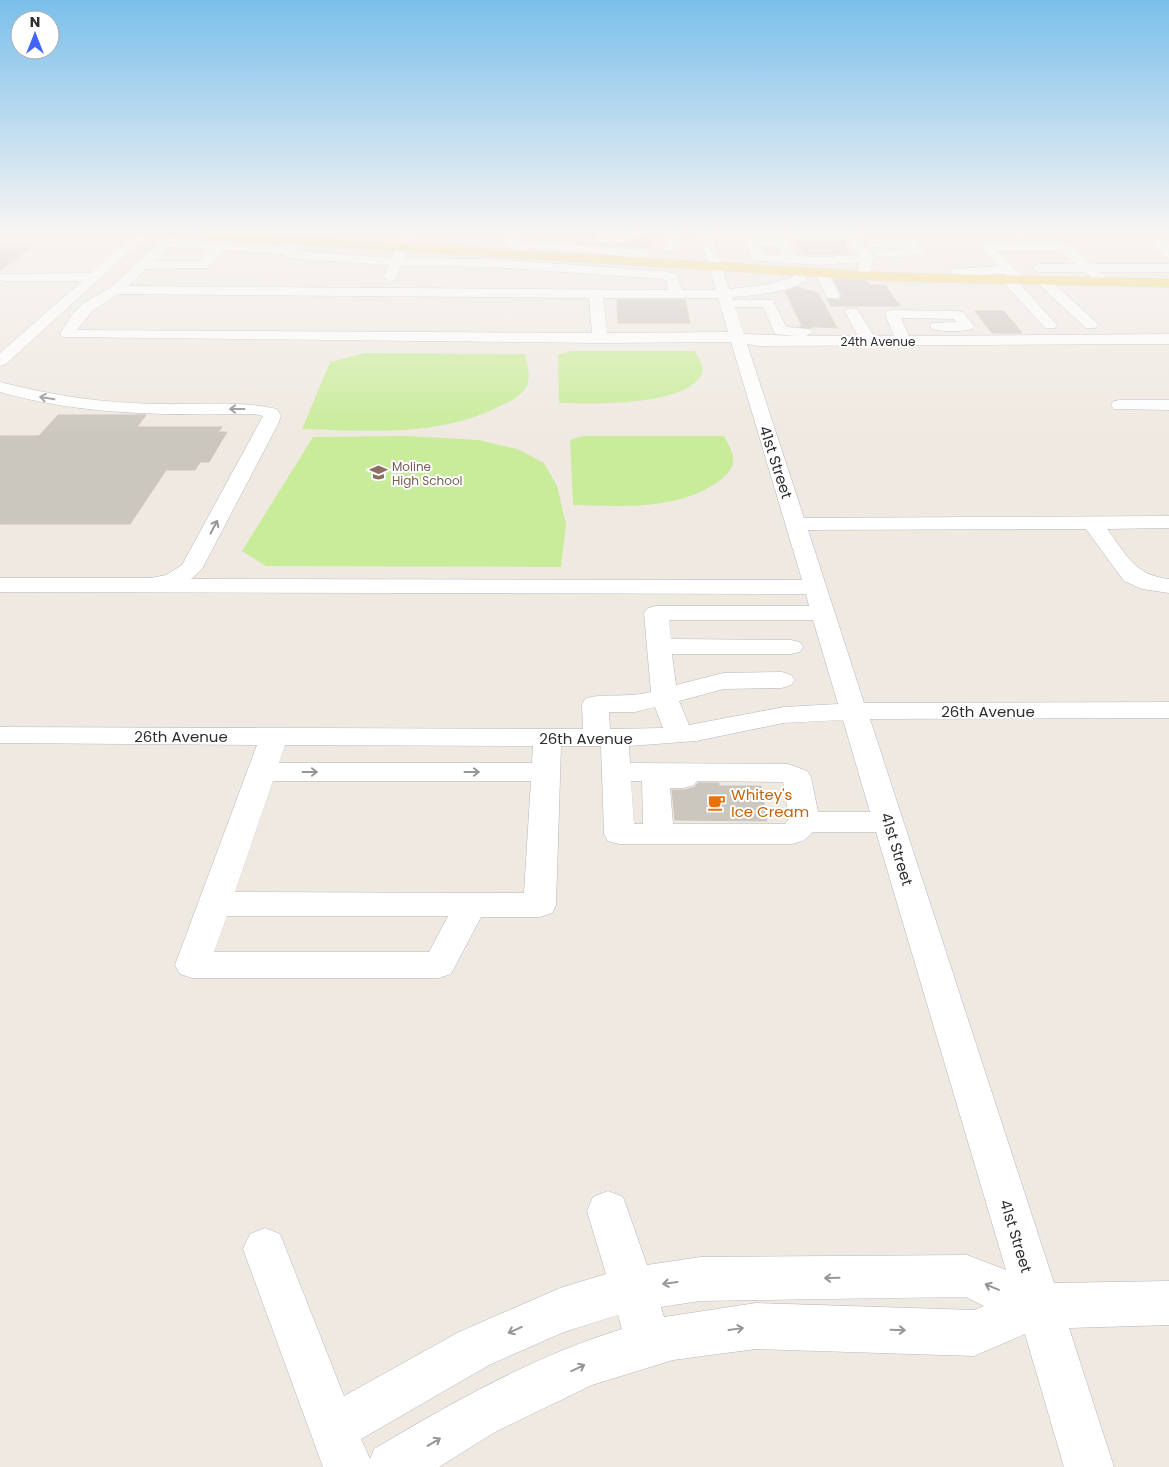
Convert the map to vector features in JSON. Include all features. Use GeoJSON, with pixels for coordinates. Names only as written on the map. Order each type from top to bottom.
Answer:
{"type":"FeatureCollection","features":[{"type":"Feature","properties":{"kind":"street"},"geometry":{"type":"LineString","coordinates":[[0,360],[70,298]]}},
{"type":"Feature","properties":{"kind":"street"},"geometry":{"type":"LineString","coordinates":[[99,298],[71,325],[68,334],[560,337],[676,329]]}},
{"type":"Feature","properties":{"kind":"street"},"geometry":{"type":"LineString","coordinates":[[560,337],[562,298]]}},
{"type":"Feature","properties":{"kind":"street"},"geometry":{"type":"LineString","coordinates":[[596,298],[600,333]]}},
{"type":"Feature","properties":{"kind":"street"},"geometry":{"type":"LineString","coordinates":[[721,298],[768,303],[780,331],[832,337]]}},
{"type":"Feature","properties":{"kind":"street"},"geometry":{"type":"LineString","coordinates":[[1028,298],[1048,326]]}},
{"type":"Feature","properties":{"kind":"street"},"geometry":{"type":"LineString","coordinates":[[1048,326],[1075,319],[1055,298]]}},
{"type":"Feature","properties":{"kind":"street"},"geometry":{"type":"LineString","coordinates":[[1048,326],[1091,325],[1064,298]]}},
{"type":"Feature","properties":{"kind":"street","name":"41st Street"},"geometry":{"type":"LineString","coordinates":[[726,299],[797,524],[852,711],[889,822],[1037,1306],[1089,1467]]}},
{"type":"Feature","properties":{"kind":"street"},"geometry":{"type":"LineString","coordinates":[[852,312],[869,341]]}},
{"type":"Feature","properties":{"kind":"street"},"geometry":{"type":"LineString","coordinates":[[774,317],[806,326],[832,337]]}},
{"type":"Feature","properties":{"kind":"street"},"geometry":{"type":"LineString","coordinates":[[897,326],[904,340]]}},
{"type":"Feature","properties":{"kind":"street","name":"24th Avenue"},"geometry":{"type":"LineString","coordinates":[[600,333],[721,336],[760,341],[832,337],[869,341],[904,340],[1048,326],[1169,339]]}},
{"type":"Feature","properties":{"kind":"street"},"geometry":{"type":"LineString","coordinates":[[0,387],[27,394],[122,409],[255,409],[271,413],[272,416],[269,424],[190,569],[173,580],[138,586]]}},
{"type":"Feature","properties":{"kind":"street"},"geometry":{"type":"LineString","coordinates":[[1120,405],[1169,405]]}},
{"type":"Feature","properties":{"kind":"street"},"geometry":{"type":"LineString","coordinates":[[797,524],[1169,522]]}},
{"type":"Feature","properties":{"kind":"street"},"geometry":{"type":"LineString","coordinates":[[1092,523],[1132,576],[1150,584],[1169,586]]}},
{"type":"Feature","properties":{"kind":"street"},"geometry":{"type":"LineString","coordinates":[[190,569],[194,581],[208,586]]}},
{"type":"Feature","properties":{"kind":"street"},"geometry":{"type":"LineString","coordinates":[[0,585],[816,587]]}},
{"type":"Feature","properties":{"kind":"street"},"geometry":{"type":"LineString","coordinates":[[679,735],[664,696],[656,613],[824,613]]}},
{"type":"Feature","properties":{"kind":"street"},"geometry":{"type":"LineString","coordinates":[[761,646],[773,613]]}},
{"type":"Feature","properties":{"kind":"street"},"geometry":{"type":"LineString","coordinates":[[658,646],[791,647]]}},
{"type":"Feature","properties":{"kind":"street"},"geometry":{"type":"LineString","coordinates":[[782,680],[723,681],[635,704],[595,704],[616,772],[619,834],[792,834],[805,822],[889,822]]}},
{"type":"Feature","properties":{"kind":"street","name":"26th Avenue"},"geometry":{"type":"LineString","coordinates":[[0,735],[645,738],[679,735],[784,716],[852,711],[1169,710]]}},
{"type":"Feature","properties":{"kind":"street"},"geometry":{"type":"LineString","coordinates":[[274,736],[192,965],[439,965],[471,905]]}},
{"type":"Feature","properties":{"kind":"street"},"geometry":{"type":"LineString","coordinates":[[215,904],[540,905],[547,738]]}},
{"type":"Feature","properties":{"kind":"street"},"geometry":{"type":"LineString","coordinates":[[261,772],[545,772]]}},
{"type":"Feature","properties":{"kind":"street"},"geometry":{"type":"LineString","coordinates":[[616,772],[788,773],[797,776],[805,822]]}},
{"type":"Feature","properties":{"kind":"street"},"geometry":{"type":"LineString","coordinates":[[659,833],[655,783],[661,779],[782,779],[798,787]]}},
{"type":"Feature","properties":{"kind":"street"},"geometry":{"type":"LineString","coordinates":[[608,1211],[650,1345]]}},
{"type":"Feature","properties":{"kind":"street"},"geometry":{"type":"LineString","coordinates":[[265,1249],[340,1448],[476,1348],[560,1311],[633,1289],[700,1279],[966,1276],[1037,1306]]}},
{"type":"Feature","properties":{"kind":"street"},"geometry":{"type":"LineString","coordinates":[[392,1467],[478,1415],[576,1368],[673,1337],[756,1326],[974,1333],[1037,1306],[1169,1304]]}},
{"type":"Feature","properties":{"kind":"green space"},"geometry":{"type":"Polygon","coordinates":[[[570,351],[695,351],[703,370],[693,384],[678,392],[659,398],[614,403],[559,403],[558,355],[570,351]]]}},
{"type":"Feature","properties":{"kind":"green space"},"geometry":{"type":"Polygon","coordinates":[[[365,353],[525,354],[529,379],[523,391],[510,402],[475,417],[451,423],[427,428],[402,430],[302,429],[330,362],[365,353]]]}},
{"type":"Feature","properties":{"kind":"green space"},"geometry":{"type":"Polygon","coordinates":[[[406,436],[478,440],[517,449],[544,463],[557,486],[566,524],[561,567],[266,566],[242,551],[313,437],[406,436]]]}},
{"type":"Feature","properties":{"kind":"green space"},"geometry":{"type":"Polygon","coordinates":[[[583,436],[724,436],[732,452],[733,464],[728,473],[718,482],[684,498],[648,505],[573,505],[570,440],[583,436]]]}},
{"type":"Feature","properties":{"kind":"building"},"geometry":{"type":"Polygon","coordinates":[[[789,298],[821,298],[837,328],[802,326],[789,298]]]}},
{"type":"Feature","properties":{"kind":"building"},"geometry":{"type":"Polygon","coordinates":[[[895,298],[900,306],[831,306],[827,299],[895,298]]]}},
{"type":"Feature","properties":{"kind":"building"},"geometry":{"type":"Polygon","coordinates":[[[617,300],[685,300],[690,323],[618,323],[617,300]]]}},
{"type":"Feature","properties":{"kind":"building"},"geometry":{"type":"Polygon","coordinates":[[[975,311],[1004,311],[1022,333],[992,333],[975,311]]]}},
{"type":"Feature","properties":{"kind":"building"},"geometry":{"type":"Polygon","coordinates":[[[58,415],[146,415],[137,427],[222,427],[218,432],[227,432],[209,462],[200,462],[195,470],[166,470],[130,524],[0,524],[0,436],[39,436],[58,415]]]}},
{"type":"Feature","properties":{"kind":"building","name":"Whitey's Ice Cream"},"geometry":{"type":"Polygon","coordinates":[[[698,783],[719,783],[719,786],[761,786],[767,821],[675,820],[672,790],[685,790],[695,787],[698,783]]]}},
{"type":"Feature","properties":{"kind":"tunnel"},"geometry":{"type":"LineString","coordinates":[[801,325],[811,328]]}},
{"type":"Feature","properties":{"kind":"place","name":"Moline High School"},"geometry":{"type":"Point","coordinates":[378,473]}},
{"type":"Feature","properties":{"kind":"place","name":"Whitey's Ice Cream"},"geometry":{"type":"Point","coordinates":[717,803]}}]}
